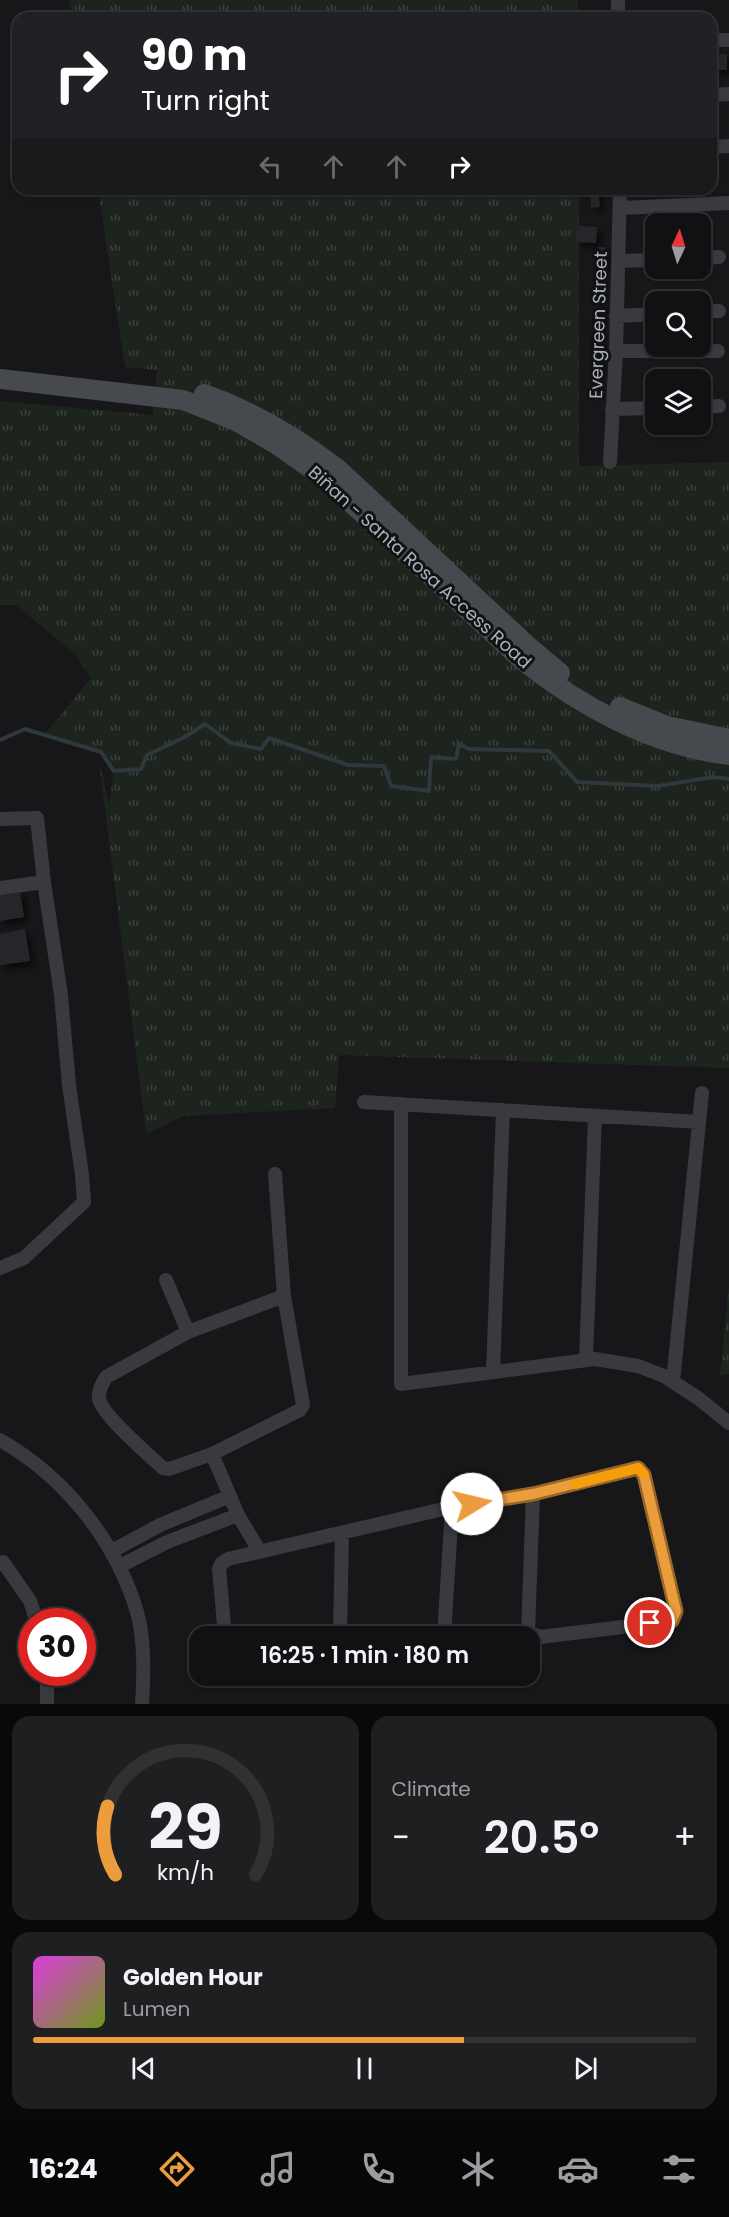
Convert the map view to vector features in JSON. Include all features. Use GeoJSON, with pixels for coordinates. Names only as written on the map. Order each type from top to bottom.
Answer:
{"type":"FeatureCollection","features":[{"type":"Feature","properties":{"kind":"main road","name":"Biñan - Santa Rosa Access Road"},"geometry":{"type":"LineString","coordinates":[[0,366],[230,403],[289,434],[339,470],[524,652],[550,682],[605,714],[659,738],[729,755]]}},
{"type":"Feature","properties":{"kind":"main road","name":"Biñan - Santa Rosa Access Road"},"geometry":{"type":"LineString","coordinates":[[0,379],[184,394]]}},
{"type":"Feature","properties":{"kind":"main road","name":"Biñan - Santa Rosa Access Road"},"geometry":{"type":"LineString","coordinates":[[524,652],[616,705],[667,726],[729,739]]}},
{"type":"Feature","properties":{"kind":"street","name":"Evergreen Street"},"geometry":{"type":"LineString","coordinates":[[610,462],[620,195]]}},
{"type":"Feature","properties":{"kind":"street"},"geometry":{"type":"LineString","coordinates":[[621,208],[729,203]]}},
{"type":"Feature","properties":{"kind":"street"},"geometry":{"type":"LineString","coordinates":[[711,257],[718,257]]}},
{"type":"Feature","properties":{"kind":"street"},"geometry":{"type":"LineString","coordinates":[[618,261],[645,260]]}},
{"type":"Feature","properties":{"kind":"street"},"geometry":{"type":"LineString","coordinates":[[711,311],[719,311]]}},
{"type":"Feature","properties":{"kind":"street"},"geometry":{"type":"LineString","coordinates":[[616,316],[645,315]]}},
{"type":"Feature","properties":{"kind":"street"},"geometry":{"type":"LineString","coordinates":[[616,351],[718,351]]}},
{"type":"Feature","properties":{"kind":"street"},"geometry":{"type":"LineString","coordinates":[[711,406],[719,406]]}},
{"type":"Feature","properties":{"kind":"street"},"geometry":{"type":"LineString","coordinates":[[612,409],[645,408]]}},
{"type":"Feature","properties":{"kind":"street"},"geometry":{"type":"LineString","coordinates":[[0,819],[37,818],[59,979],[69,1085],[84,1202],[24,1258],[0,1268]]}},
{"type":"Feature","properties":{"kind":"street"},"geometry":{"type":"LineString","coordinates":[[0,888],[44,882]]}},
{"type":"Feature","properties":{"kind":"street"},"geometry":{"type":"LineString","coordinates":[[673,1382],[702,1094]]}},
{"type":"Feature","properties":{"kind":"street"},"geometry":{"type":"LineString","coordinates":[[364,1102],[699,1122]]}},
{"type":"Feature","properties":{"kind":"street"},"geometry":{"type":"LineString","coordinates":[[401,1104],[401,1384],[595,1359],[638,1366],[664,1376],[729,1423]]}},
{"type":"Feature","properties":{"kind":"street"},"geometry":{"type":"LineString","coordinates":[[493,1372],[502,1110]]}},
{"type":"Feature","properties":{"kind":"street"},"geometry":{"type":"LineString","coordinates":[[586,1360],[595,1116]]}},
{"type":"Feature","properties":{"kind":"street"},"geometry":{"type":"LineString","coordinates":[[275,1174],[284,1296],[303,1405],[300,1410],[212,1454],[169,1469],[163,1468],[106,1413],[99,1401],[100,1388],[106,1377],[188,1332],[284,1296]]}},
{"type":"Feature","properties":{"kind":"street"},"geometry":{"type":"LineString","coordinates":[[166,1280],[188,1332]]}},
{"type":"Feature","properties":{"kind":"street"},"geometry":{"type":"LineString","coordinates":[[0,1440],[15,1448],[60,1486],[92,1521],[112,1551],[120,1566],[137,1614],[144,1672],[142,1704]]}},
{"type":"Feature","properties":{"kind":"street"},"geometry":{"type":"LineString","coordinates":[[212,1454],[238,1515],[260,1552]]}},
{"type":"Feature","properties":{"kind":"street"},"geometry":{"type":"LineString","coordinates":[[224,1626],[219,1569],[228,1559],[452,1507],[533,1494],[638,1468],[644,1475],[676,1611],[672,1621],[540,1637],[528,1632],[533,1494]]}},
{"type":"Feature","properties":{"kind":"street"},"geometry":{"type":"LineString","coordinates":[[112,1551],[160,1525],[230,1496]]}},
{"type":"Feature","properties":{"kind":"street"},"geometry":{"type":"LineString","coordinates":[[445,1626],[452,1507]]}},
{"type":"Feature","properties":{"kind":"street"},"geometry":{"type":"LineString","coordinates":[[120,1566],[167,1542],[238,1515]]}},
{"type":"Feature","properties":{"kind":"street"},"geometry":{"type":"LineString","coordinates":[[340,1626],[342,1533]]}},
{"type":"Feature","properties":{"kind":"street"},"geometry":{"type":"LineString","coordinates":[[0,1564],[3,1562],[32,1608]]}},
{"type":"Feature","properties":{"kind":"street"},"geometry":{"type":"LineString","coordinates":[[47,1686],[47,1704]]}},
{"type":"Feature","properties":{"kind":"green space"},"geometry":{"type":"Polygon","coordinates":[[[69,0],[578,0],[578,12],[71,12],[69,0]]]}},
{"type":"Feature","properties":{"kind":"green space"},"geometry":{"type":"Polygon","coordinates":[[[99,195],[579,195],[579,466],[729,462],[729,1068],[339,1055],[335,1108],[183,1116],[146,1134],[99,761],[109,804],[114,771],[101,752],[44,735],[91,678],[75,654],[16,605],[0,605],[0,401],[153,415],[157,370],[125,367],[99,195]]]}},
{"type":"Feature","properties":{"kind":"green space"},"geometry":{"type":"Polygon","coordinates":[[[729,1285],[729,1374],[720,1376],[729,1285]]]}},
{"type":"Feature","properties":{"kind":"building"},"geometry":{"type":"Polygon","coordinates":[[[717,54],[727,54],[727,70],[717,70],[717,54]]]}},
{"type":"Feature","properties":{"kind":"building"},"geometry":{"type":"Polygon","coordinates":[[[590,195],[599,195],[600,207],[591,208],[590,195]]]}},
{"type":"Feature","properties":{"kind":"building"},"geometry":{"type":"Polygon","coordinates":[[[577,226],[597,227],[596,243],[576,242],[577,226]]]}},
{"type":"Feature","properties":{"kind":"building"},"geometry":{"type":"Polygon","coordinates":[[[598,247],[605,247],[605,270],[597,270],[598,247]]]}},
{"type":"Feature","properties":{"kind":"building"},"geometry":{"type":"Polygon","coordinates":[[[20,891],[24,917],[0,921],[0,894],[20,891]]]}},
{"type":"Feature","properties":{"kind":"building"},"geometry":{"type":"Polygon","coordinates":[[[25,929],[30,961],[0,965],[0,934],[25,929]]]}},
{"type":"Feature","properties":{"kind":"waterway"},"geometry":{"type":"LineString","coordinates":[[0,740],[25,729],[101,752],[114,771],[141,769],[147,755],[183,738],[205,724],[231,743],[261,749],[269,738],[348,765],[384,766],[391,786],[429,791],[431,757],[456,759],[459,744],[469,749],[549,751],[577,782],[658,786],[713,777],[729,779]]}},
{"type":"Feature","properties":{"kind":"slow traffic"},"geometry":{"type":"LineString","coordinates":[[576,1484],[638,1468],[643,1473]]}},
{"type":"Feature","properties":{"kind":"route"},"geometry":{"type":"LineString","coordinates":[[472,1504],[533,1494],[638,1468],[644,1475],[676,1611],[672,1621],[650,1623]]}}]}
